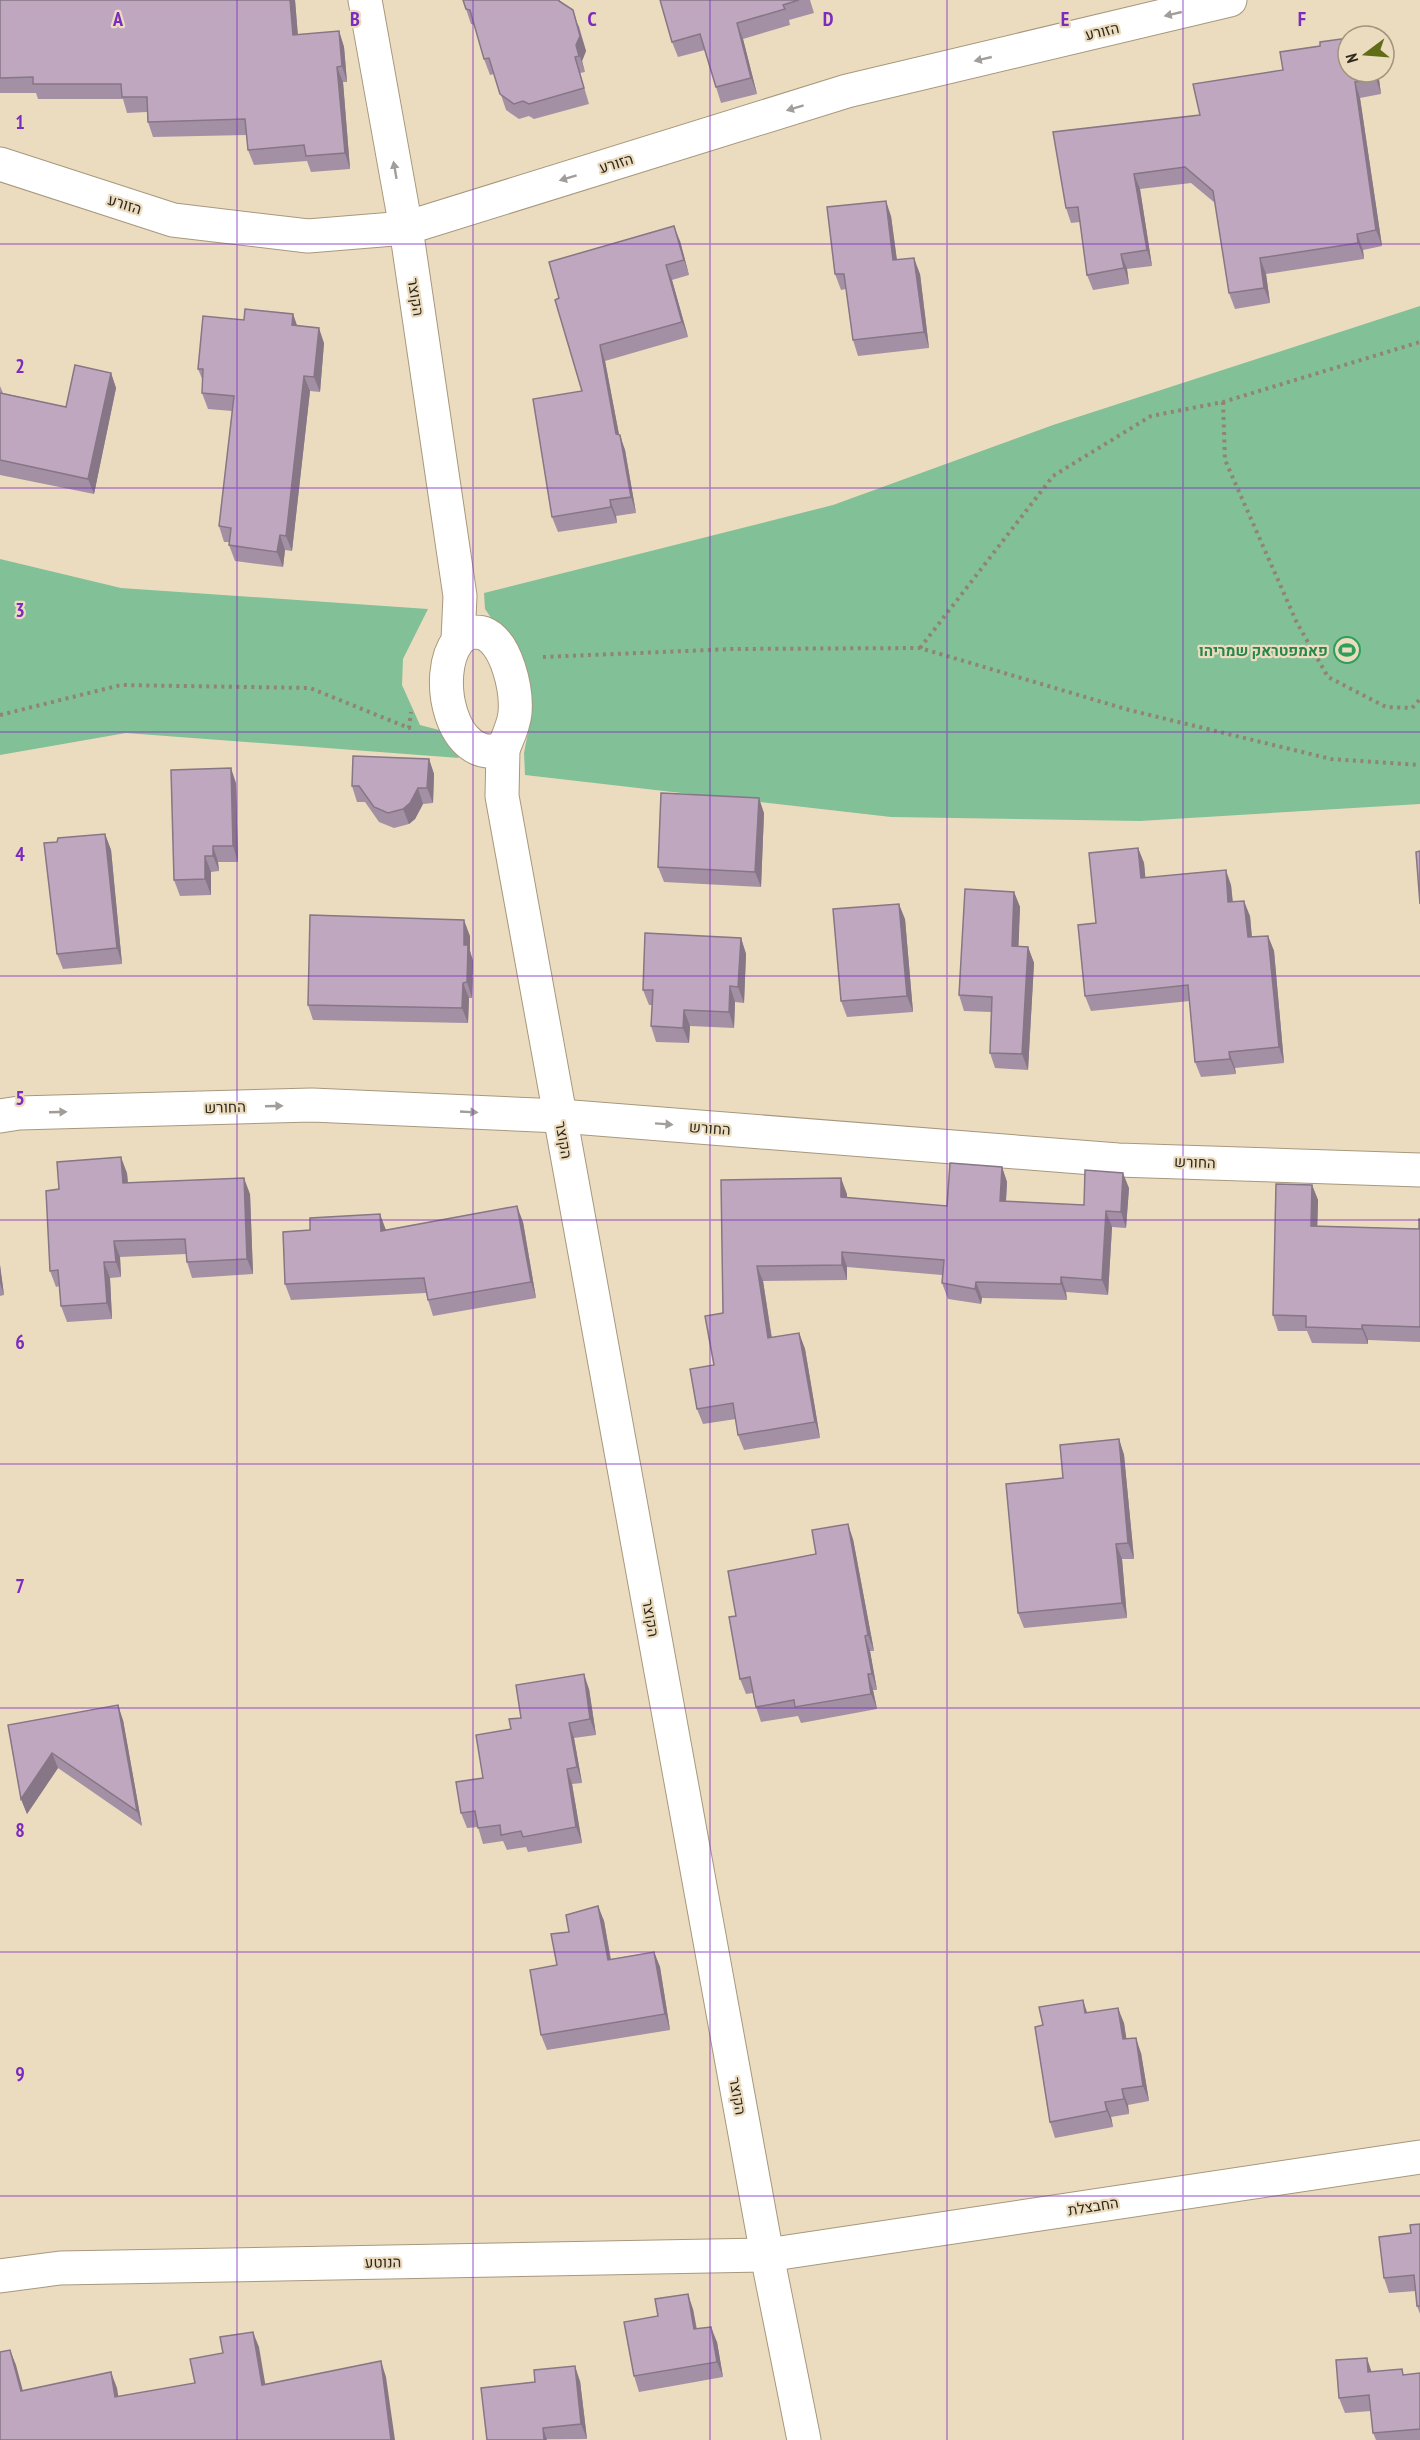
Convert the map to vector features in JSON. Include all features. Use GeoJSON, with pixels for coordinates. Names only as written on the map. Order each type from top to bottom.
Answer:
{"type":"FeatureCollection","features":[{"type":"Feature","properties":{"kind":"street","name":"הקוצר"},"geometry":{"type":"LineString","coordinates":[[365,0],[406,228],[460,596],[481,643],[511,671],[515,713],[493,750],[767,2255],[804,2440]]}},
{"type":"Feature","properties":{"kind":"street","name":"הזורע"},"geometry":{"type":"LineString","coordinates":[[0,164],[173,219],[308,236],[406,228],[847,91],[1230,0]]}},
{"type":"Feature","properties":{"kind":"street"},"geometry":{"type":"LineString","coordinates":[[481,643],[451,654],[447,670],[450,710],[457,729],[493,750]]}},
{"type":"Feature","properties":{"kind":"street","name":"החורש"},"geometry":{"type":"LineString","coordinates":[[0,1116],[19,1113],[312,1105],[560,1116],[1118,1160],[1420,1170]]}},
{"type":"Feature","properties":{"kind":"street","name":"החבצלת"},"geometry":{"type":"LineString","coordinates":[[767,2255],[1420,2157]]}},
{"type":"Feature","properties":{"kind":"street","name":"הנוטע"},"geometry":{"type":"LineString","coordinates":[[0,2276],[60,2268],[767,2255]]}},
{"type":"Feature","properties":{"kind":"path"},"geometry":{"type":"LineString","coordinates":[[920,648],[1053,476],[1151,416],[1223,402],[1420,342]]}},
{"type":"Feature","properties":{"kind":"path"},"geometry":{"type":"LineString","coordinates":[[1223,402],[1225,460],[1297,623],[1328,677],[1386,708],[1412,708],[1420,699]]}},
{"type":"Feature","properties":{"kind":"path"},"geometry":{"type":"LineString","coordinates":[[481,643],[532,658],[733,649],[920,648],[1129,710],[1331,759],[1420,765]]}},
{"type":"Feature","properties":{"kind":"path"},"geometry":{"type":"LineString","coordinates":[[0,715],[121,685],[310,688],[409,728],[412,707]]}},
{"type":"Feature","properties":{"kind":"green space"},"geometry":{"type":"Polygon","coordinates":[[[1420,306],[1420,804],[1140,821],[891,817],[525,775],[524,753],[528,732],[529,704],[498,628],[485,609],[484,593],[833,505],[1053,425],[1420,306]]]}},
{"type":"Feature","properties":{"kind":"green space"},"geometry":{"type":"Polygon","coordinates":[[[0,559],[121,588],[428,609],[403,659],[402,685],[420,725],[443,731],[459,758],[126,733],[0,755],[0,559]]]}},
{"type":"Feature","properties":{"kind":"building"},"geometry":{"type":"Polygon","coordinates":[[[0,0],[290,0],[293,35],[339,31],[342,66],[337,67],[345,153],[306,156],[304,145],[248,150],[245,119],[148,122],[147,97],[122,97],[121,84],[33,84],[33,77],[0,78],[0,0]]]}},
{"type":"Feature","properties":{"kind":"building"},"geometry":{"type":"Polygon","coordinates":[[[463,0],[559,0],[573,10],[580,36],[576,45],[579,56],[575,57],[584,88],[529,104],[523,101],[514,104],[500,94],[489,58],[484,59],[470,10],[466,9],[463,0]]]}},
{"type":"Feature","properties":{"kind":"building"},"geometry":{"type":"Polygon","coordinates":[[[660,0],[799,0],[783,5],[785,9],[737,23],[751,78],[716,87],[700,34],[672,42],[660,0]]]}},
{"type":"Feature","properties":{"kind":"building"},"geometry":{"type":"Polygon","coordinates":[[[1336,40],[1336,84],[1355,84],[1376,230],[1357,234],[1358,243],[1260,258],[1264,288],[1229,293],[1213,191],[1185,167],[1134,174],[1147,250],[1121,254],[1124,268],[1087,275],[1078,207],[1066,208],[1053,132],[1200,115],[1193,84],[1283,70],[1280,52],[1320,46],[1320,42],[1336,40]]]}},
{"type":"Feature","properties":{"kind":"building"},"geometry":{"type":"Polygon","coordinates":[[[886,201],[893,260],[914,258],[924,332],[853,340],[844,274],[835,274],[827,207],[886,201]]]}},
{"type":"Feature","properties":{"kind":"building"},"geometry":{"type":"Polygon","coordinates":[[[674,226],[684,260],[666,265],[682,322],[600,345],[616,434],[620,435],[631,497],[610,500],[611,507],[552,517],[533,399],[582,391],[555,300],[559,298],[549,262],[674,226]]]}},
{"type":"Feature","properties":{"kind":"building"},"geometry":{"type":"Polygon","coordinates":[[[245,309],[293,314],[292,325],[319,328],[314,377],[304,376],[286,536],[280,535],[277,552],[229,545],[231,528],[219,526],[234,396],[202,393],[203,369],[198,369],[203,316],[244,320],[245,309]]]}},
{"type":"Feature","properties":{"kind":"building"},"geometry":{"type":"Polygon","coordinates":[[[75,365],[111,373],[88,479],[0,460],[0,393],[66,407],[75,365]]]}},
{"type":"Feature","properties":{"kind":"building"},"geometry":{"type":"Polygon","coordinates":[[[353,756],[429,759],[427,788],[418,788],[410,803],[403,809],[388,813],[374,807],[359,786],[352,786],[353,756]]]}},
{"type":"Feature","properties":{"kind":"building"},"geometry":{"type":"Polygon","coordinates":[[[231,768],[233,846],[213,846],[213,856],[205,856],[205,879],[174,880],[171,770],[231,768]]]}},
{"type":"Feature","properties":{"kind":"building"},"geometry":{"type":"Polygon","coordinates":[[[661,793],[759,798],[755,872],[658,867],[661,793]]]}},
{"type":"Feature","properties":{"kind":"building"},"geometry":{"type":"Polygon","coordinates":[[[105,834],[117,948],[57,954],[44,843],[57,842],[58,838],[105,834]]]}},
{"type":"Feature","properties":{"kind":"building"},"geometry":{"type":"Polygon","coordinates":[[[1138,848],[1141,878],[1226,870],[1228,902],[1244,901],[1248,937],[1268,936],[1279,1047],[1229,1052],[1230,1059],[1195,1062],[1188,985],[1085,996],[1078,925],[1096,923],[1089,853],[1138,848]]]}},
{"type":"Feature","properties":{"kind":"building"},"geometry":{"type":"Polygon","coordinates":[[[1420,851],[1420,904],[1416,852],[1420,851]]]}},
{"type":"Feature","properties":{"kind":"building"},"geometry":{"type":"Polygon","coordinates":[[[965,889],[1014,892],[1012,946],[1028,947],[1022,1054],[990,1053],[992,997],[959,995],[965,889]]]}},
{"type":"Feature","properties":{"kind":"building"},"geometry":{"type":"Polygon","coordinates":[[[899,904],[907,996],[841,1001],[833,909],[899,904]]]}},
{"type":"Feature","properties":{"kind":"building"},"geometry":{"type":"Polygon","coordinates":[[[310,915],[464,920],[464,945],[468,945],[467,982],[463,983],[462,1008],[308,1005],[310,915]]]}},
{"type":"Feature","properties":{"kind":"building"},"geometry":{"type":"Polygon","coordinates":[[[645,933],[741,938],[738,987],[730,986],[729,1012],[684,1010],[683,1028],[651,1026],[653,990],[643,990],[645,933]]]}},
{"type":"Feature","properties":{"kind":"building"},"geometry":{"type":"Polygon","coordinates":[[[121,1157],[123,1183],[244,1178],[247,1259],[187,1262],[185,1239],[114,1241],[116,1262],[104,1262],[107,1303],[61,1306],[58,1270],[50,1271],[46,1191],[59,1189],[57,1162],[121,1157]]]}},
{"type":"Feature","properties":{"kind":"building"},"geometry":{"type":"Polygon","coordinates":[[[950,1163],[1002,1167],[1000,1201],[1084,1205],[1085,1170],[1123,1173],[1121,1212],[1106,1211],[1102,1280],[1061,1277],[1061,1284],[976,1282],[975,1289],[942,1283],[944,1260],[842,1252],[842,1265],[757,1266],[768,1338],[799,1333],[815,1422],[738,1435],[733,1403],[697,1409],[690,1369],[714,1365],[705,1316],[723,1313],[721,1180],[841,1178],[841,1197],[947,1206],[950,1163]]]}},
{"type":"Feature","properties":{"kind":"building"},"geometry":{"type":"Polygon","coordinates":[[[1276,1184],[1312,1185],[1311,1226],[1419,1229],[1420,1219],[1420,1327],[1362,1325],[1362,1329],[1306,1327],[1306,1316],[1273,1315],[1276,1184]]]}},
{"type":"Feature","properties":{"kind":"building"},"geometry":{"type":"Polygon","coordinates":[[[517,1206],[531,1282],[428,1300],[424,1278],[285,1284],[283,1232],[310,1230],[310,1218],[380,1214],[381,1231],[517,1206]]]}},
{"type":"Feature","properties":{"kind":"building"},"geometry":{"type":"Polygon","coordinates":[[[1119,1439],[1128,1543],[1116,1544],[1122,1603],[1018,1613],[1006,1484],[1063,1478],[1060,1445],[1119,1439]]]}},
{"type":"Feature","properties":{"kind":"building"},"geometry":{"type":"Polygon","coordinates":[[[848,1524],[868,1635],[865,1636],[872,1674],[868,1674],[871,1694],[795,1707],[794,1700],[756,1707],[750,1677],[740,1679],[729,1617],[736,1616],[728,1571],[816,1554],[812,1530],[848,1524]]]}},
{"type":"Feature","properties":{"kind":"building"},"geometry":{"type":"Polygon","coordinates":[[[584,1674],[590,1719],[569,1723],[577,1767],[567,1769],[576,1827],[523,1837],[521,1831],[501,1835],[500,1825],[478,1828],[475,1811],[461,1813],[456,1782],[483,1778],[476,1735],[511,1729],[509,1719],[521,1718],[516,1685],[584,1674]]]}},
{"type":"Feature","properties":{"kind":"building"},"geometry":{"type":"Polygon","coordinates":[[[118,1705],[137,1811],[52,1753],[21,1799],[8,1725],[118,1705]]]}},
{"type":"Feature","properties":{"kind":"building"},"geometry":{"type":"Polygon","coordinates":[[[598,1906],[608,1960],[654,1952],[665,2014],[541,2035],[530,1970],[557,1965],[551,1934],[569,1932],[566,1915],[598,1906]]]}},
{"type":"Feature","properties":{"kind":"building"},"geometry":{"type":"Polygon","coordinates":[[[1083,2000],[1085,2013],[1118,2008],[1123,2039],[1136,2038],[1143,2086],[1122,2089],[1124,2099],[1105,2102],[1107,2111],[1050,2122],[1035,2027],[1043,2025],[1039,2007],[1083,2000]]]}},
{"type":"Feature","properties":{"kind":"building"},"geometry":{"type":"Polygon","coordinates":[[[1420,2224],[1420,2306],[1417,2306],[1414,2275],[1384,2278],[1379,2237],[1411,2233],[1410,2225],[1420,2224]]]}},
{"type":"Feature","properties":{"kind":"building"},"geometry":{"type":"Polygon","coordinates":[[[688,2294],[694,2329],[711,2327],[717,2362],[634,2376],[624,2322],[658,2316],[655,2299],[688,2294]]]}},
{"type":"Feature","properties":{"kind":"building"},"geometry":{"type":"Polygon","coordinates":[[[253,2332],[262,2385],[381,2361],[391,2440],[0,2440],[0,2352],[10,2350],[21,2391],[111,2372],[115,2397],[195,2383],[190,2359],[223,2353],[220,2337],[253,2332]]]}},
{"type":"Feature","properties":{"kind":"building"},"geometry":{"type":"Polygon","coordinates":[[[1367,2358],[1368,2372],[1402,2369],[1403,2375],[1420,2373],[1420,2429],[1373,2433],[1369,2395],[1339,2398],[1336,2360],[1367,2358]]]}},
{"type":"Feature","properties":{"kind":"building"},"geometry":{"type":"Polygon","coordinates":[[[575,2366],[581,2424],[543,2428],[544,2440],[487,2440],[481,2388],[535,2382],[534,2370],[575,2366]]]}},
{"type":"Feature","properties":{"kind":"place","name":"פאמפטראק שמריהו"},"geometry":{"type":"Point","coordinates":[1347,650]}}]}
